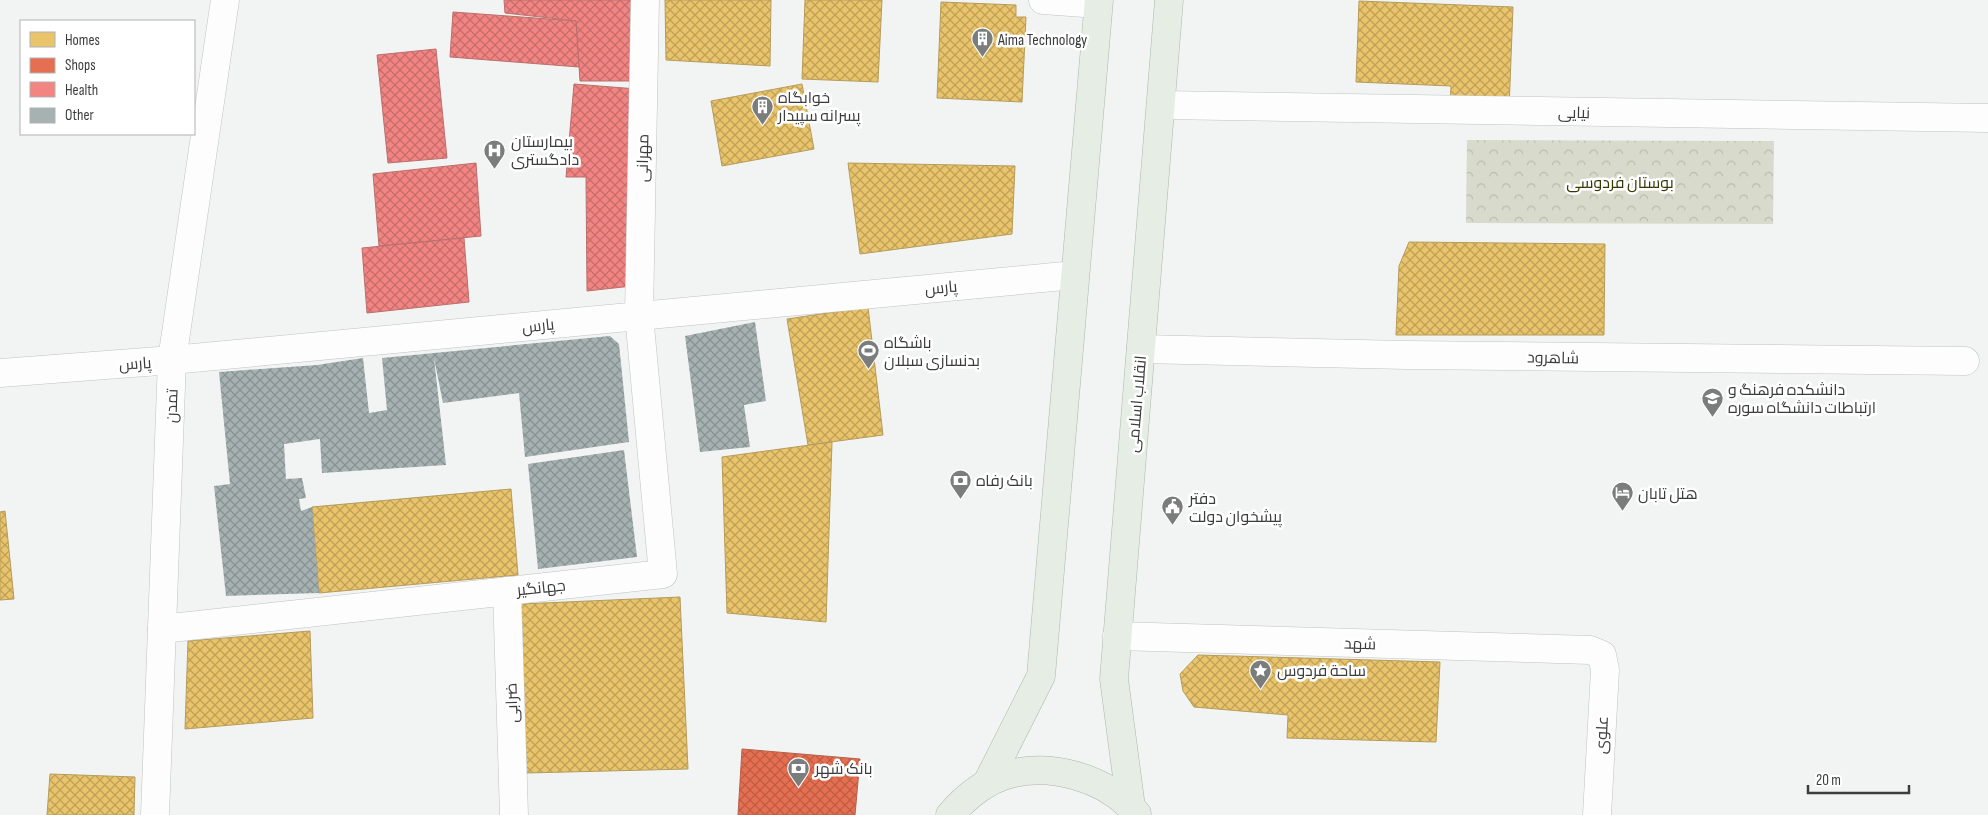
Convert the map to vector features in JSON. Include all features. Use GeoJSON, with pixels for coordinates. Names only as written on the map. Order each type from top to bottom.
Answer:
{"type":"FeatureCollection","features":[{"type":"Feature","properties":{"kind":"main road","name":"انقلاب اسلامی"},"geometry":{"type":"LineString","coordinates":[[1134,811],[1114,679],[1169,0]]}},
{"type":"Feature","properties":{"kind":"main road"},"geometry":{"type":"LineString","coordinates":[[987,783],[1041,676],[1098,2]]}},
{"type":"Feature","properties":{"kind":"main road"},"geometry":{"type":"LineString","coordinates":[[950,815],[987,783],[1002,776],[1027,771],[1064,773],[1095,782],[1134,811]]}},
{"type":"Feature","properties":{"kind":"street","name":"تمدن"},"geometry":{"type":"LineString","coordinates":[[155,815],[172,360],[225,0]]}},
{"type":"Feature","properties":{"kind":"street","name":"مهرانی"},"geometry":{"type":"LineString","coordinates":[[639,315],[645,0]]}},
{"type":"Feature","properties":{"kind":"street"},"geometry":{"type":"LineString","coordinates":[[1043,0],[1098,2]]}},
{"type":"Feature","properties":{"kind":"street","name":"نیایی"},"geometry":{"type":"LineString","coordinates":[[1161,105],[1988,118]]}},
{"type":"Feature","properties":{"kind":"street","name":"پارس"},"geometry":{"type":"LineString","coordinates":[[0,373],[172,360],[1076,275]]}},
{"type":"Feature","properties":{"kind":"street","name":"جهانگیر"},"geometry":{"type":"LineString","coordinates":[[162,629],[663,574],[639,315]]}},
{"type":"Feature","properties":{"kind":"street","name":"شاهرود"},"geometry":{"type":"LineString","coordinates":[[1141,349],[1397,355],[1966,361]]}},
{"type":"Feature","properties":{"kind":"street","name":"ضرابی"},"geometry":{"type":"LineString","coordinates":[[507,591],[514,815]]}},
{"type":"Feature","properties":{"kind":"street","name":"شهد"},"geometry":{"type":"LineString","coordinates":[[1117,636],[1590,650],[1602,655]]}},
{"type":"Feature","properties":{"kind":"street","name":"علوی"},"geometry":{"type":"LineString","coordinates":[[1597,815],[1605,670],[1602,655]]}},
{"type":"Feature","properties":{"kind":"green space","name":"بوستان فردوسی"},"geometry":{"type":"Polygon","coordinates":[[[1467,140],[1774,141],[1773,224],[1466,223],[1467,140]]]}},
{"type":"Feature","properties":{"kind":"building: Homes"},"geometry":{"type":"Polygon","coordinates":[[[665,0],[771,0],[770,66],[666,60],[665,0]]]}},
{"type":"Feature","properties":{"kind":"building: Homes"},"geometry":{"type":"Polygon","coordinates":[[[805,0],[882,0],[878,82],[802,79],[805,0]]]}},
{"type":"Feature","properties":{"kind":"building: Homes"},"geometry":{"type":"Polygon","coordinates":[[[1359,1],[1513,7],[1509,110],[1450,108],[1451,86],[1356,82],[1359,1]]]}},
{"type":"Feature","properties":{"kind":"building: Homes","name":"Aima Technology"},"geometry":{"type":"Polygon","coordinates":[[[941,2],[1016,5],[1016,17],[1026,17],[1022,102],[937,98],[941,2]]]}},
{"type":"Feature","properties":{"kind":"building: Homes","name":"خوابگاه پسرانه سپیدار"},"geometry":{"type":"Polygon","coordinates":[[[802,84],[814,149],[722,166],[711,101],[802,84]]]}},
{"type":"Feature","properties":{"kind":"building: Homes"},"geometry":{"type":"Polygon","coordinates":[[[848,163],[1015,166],[1012,234],[860,254],[848,163]]]}},
{"type":"Feature","properties":{"kind":"building: Homes"},"geometry":{"type":"Polygon","coordinates":[[[1409,242],[1605,244],[1604,335],[1396,335],[1399,266],[1409,242]]]}},
{"type":"Feature","properties":{"kind":"building: Homes"},"geometry":{"type":"Polygon","coordinates":[[[868,307],[883,435],[808,445],[787,319],[868,307]]]}},
{"type":"Feature","properties":{"kind":"building: Homes"},"geometry":{"type":"Polygon","coordinates":[[[832,442],[826,622],[727,613],[722,457],[832,442]]]}},
{"type":"Feature","properties":{"kind":"building: Homes"},"geometry":{"type":"Polygon","coordinates":[[[511,489],[518,575],[319,593],[312,507],[511,489]]]}},
{"type":"Feature","properties":{"kind":"building: Homes"},"geometry":{"type":"Polygon","coordinates":[[[5,511],[14,599],[0,600],[0,512],[5,511]]]}},
{"type":"Feature","properties":{"kind":"building: Homes"},"geometry":{"type":"Polygon","coordinates":[[[680,597],[688,769],[526,773],[520,604],[680,597]]]}},
{"type":"Feature","properties":{"kind":"building: Homes"},"geometry":{"type":"Polygon","coordinates":[[[310,631],[313,718],[185,729],[188,641],[310,631]]]}},
{"type":"Feature","properties":{"kind":"building: Homes"},"geometry":{"type":"Polygon","coordinates":[[[1198,655],[1440,662],[1436,742],[1287,738],[1288,715],[1194,707],[1183,691],[1180,674],[1198,655]]]}},
{"type":"Feature","properties":{"kind":"building: Homes"},"geometry":{"type":"Polygon","coordinates":[[[50,774],[135,777],[134,815],[47,815],[50,774]]]}},
{"type":"Feature","properties":{"kind":"building: Shops","name":"بانک شهر"},"geometry":{"type":"Polygon","coordinates":[[[742,749],[860,759],[855,815],[738,815],[742,749]]]}},
{"type":"Feature","properties":{"kind":"building: Health"},"geometry":{"type":"Polygon","coordinates":[[[504,0],[639,0],[637,81],[580,81],[576,21],[505,13],[504,0]]]}},
{"type":"Feature","properties":{"kind":"building: Health"},"geometry":{"type":"Polygon","coordinates":[[[453,12],[576,21],[579,67],[450,57],[453,12]]]}},
{"type":"Feature","properties":{"kind":"building: Health"},"geometry":{"type":"Polygon","coordinates":[[[436,49],[447,158],[388,163],[377,55],[436,49]]]}},
{"type":"Feature","properties":{"kind":"building: Health"},"geometry":{"type":"Polygon","coordinates":[[[574,84],[637,89],[632,286],[587,291],[586,177],[566,177],[574,84]]]}},
{"type":"Feature","properties":{"kind":"building: Health"},"geometry":{"type":"Polygon","coordinates":[[[476,163],[481,236],[379,246],[373,174],[476,163]]]}},
{"type":"Feature","properties":{"kind":"building: Health"},"geometry":{"type":"Polygon","coordinates":[[[464,238],[469,302],[367,313],[362,248],[464,238]]]}},
{"type":"Feature","properties":{"kind":"building: Other"},"geometry":{"type":"Polygon","coordinates":[[[755,322],[766,401],[744,405],[750,447],[700,452],[685,336],[755,322]]]}},
{"type":"Feature","properties":{"kind":"building: Other"},"geometry":{"type":"Polygon","coordinates":[[[610,336],[619,344],[629,442],[525,457],[519,393],[443,403],[434,358],[446,465],[322,473],[320,439],[284,444],[286,479],[302,478],[306,498],[299,499],[301,511],[312,507],[319,593],[226,596],[214,486],[230,484],[219,372],[317,365],[363,358],[369,413],[387,410],[382,358],[610,336]]]}},
{"type":"Feature","properties":{"kind":"building: Other"},"geometry":{"type":"Polygon","coordinates":[[[624,450],[637,557],[538,569],[528,464],[624,450]]]}},
{"type":"Feature","properties":{"kind":"place","name":"Aima Technology"},"geometry":{"type":"Point","coordinates":[982,58]}},
{"type":"Feature","properties":{"kind":"place","name":"خوابگاه پسرانه سپیدار"},"geometry":{"type":"Point","coordinates":[762,125]}},
{"type":"Feature","properties":{"kind":"place","name":"بیمارستان دادگستری"},"geometry":{"type":"Point","coordinates":[495,169]}},
{"type":"Feature","properties":{"kind":"place","name":"باشگاه بدنسازی سبلان"},"geometry":{"type":"Point","coordinates":[868,370]}},
{"type":"Feature","properties":{"kind":"place","name":"دانشکده فرهنگ و ارتباطات دانشگاه سوره"},"geometry":{"type":"Point","coordinates":[1712,417]}},
{"type":"Feature","properties":{"kind":"place","name":"بانک رفاه"},"geometry":{"type":"Point","coordinates":[960,499]}},
{"type":"Feature","properties":{"kind":"place","name":"هتل تابان"},"geometry":{"type":"Point","coordinates":[1622,512]}},
{"type":"Feature","properties":{"kind":"place","name":"دفتر پیشخوان دولت"},"geometry":{"type":"Point","coordinates":[1173,526]}},
{"type":"Feature","properties":{"kind":"place","name":"ساحة فردوس"},"geometry":{"type":"Point","coordinates":[1261,689]}},
{"type":"Feature","properties":{"kind":"place","name":"بانک شهر"},"geometry":{"type":"Point","coordinates":[799,787]}}]}
